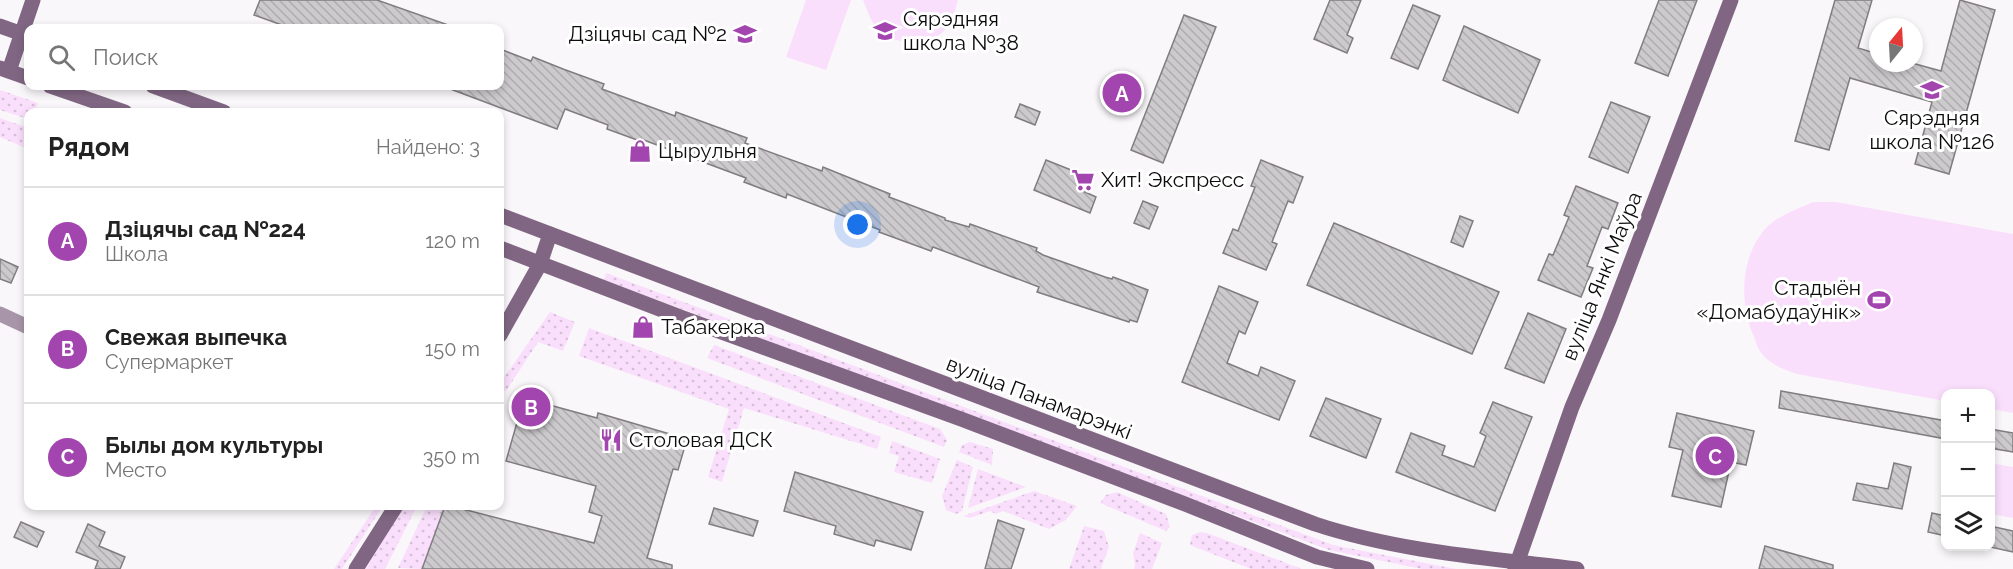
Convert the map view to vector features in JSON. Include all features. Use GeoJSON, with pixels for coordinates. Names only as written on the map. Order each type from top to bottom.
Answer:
{"type":"FeatureCollection","features":[{"type":"Feature","properties":{"kind":"main road"},"geometry":{"type":"LineString","coordinates":[[28,24],[33,0]]}},
{"type":"Feature","properties":{"kind":"main road","name":"вуліца Янкі Маўра"},"geometry":{"type":"LineString","coordinates":[[1516,566],[1572,407],[1613,309],[1731,0]]}},
{"type":"Feature","properties":{"kind":"main road"},"geometry":{"type":"LineString","coordinates":[[0,26],[24,35]]}},
{"type":"Feature","properties":{"kind":"main road"},"geometry":{"type":"LineString","coordinates":[[24,37],[4,69],[24,76]]}},
{"type":"Feature","properties":{"kind":"main road"},"geometry":{"type":"LineString","coordinates":[[62,90],[113,108]]}},
{"type":"Feature","properties":{"kind":"main road"},"geometry":{"type":"LineString","coordinates":[[164,90],[213,108]]}},
{"type":"Feature","properties":{"kind":"main road","name":"вуліца Панамарэнкі"},"geometry":{"type":"LineString","coordinates":[[504,217],[1315,524],[1366,538],[1516,566],[1577,569]]}},
{"type":"Feature","properties":{"kind":"main road"},"geometry":{"type":"LineString","coordinates":[[504,328],[540,264],[550,234]]}},
{"type":"Feature","properties":{"kind":"main road"},"geometry":{"type":"LineString","coordinates":[[504,250],[972,423],[1185,504],[1346,569]]}},
{"type":"Feature","properties":{"kind":"main road"},"geometry":{"type":"LineString","coordinates":[[356,569],[393,510]]}},
{"type":"Feature","properties":{"kind":"main road"},"geometry":{"type":"LineString","coordinates":[[1317,556],[1367,569]]}},
{"type":"Feature","properties":{"kind":"street"},"geometry":{"type":"LineString","coordinates":[[0,314],[24,325]]}},
{"type":"Feature","properties":{"kind":"shaded area"},"geometry":{"type":"Polygon","coordinates":[[[806,0],[851,0],[826,70],[786,57],[806,0]]]}},
{"type":"Feature","properties":{"kind":"shaded area"},"geometry":{"type":"Polygon","coordinates":[[[863,0],[958,0],[951,22],[945,30],[928,40],[908,42],[898,41],[881,32],[870,17],[863,0]]]}},
{"type":"Feature","properties":{"kind":"shaded area"},"geometry":{"type":"Polygon","coordinates":[[[0,90],[38,103],[36,108],[24,108],[24,118],[0,110],[0,90]]]}},
{"type":"Feature","properties":{"kind":"shaded area"},"geometry":{"type":"Polygon","coordinates":[[[0,118],[24,127],[24,147],[0,137],[0,118]]]}},
{"type":"Feature","properties":{"kind":"shaded area","name":"Стадыён «Домабудаўнік»"},"geometry":{"type":"Polygon","coordinates":[[[1813,202],[1836,202],[2013,234],[2013,413],[1995,410],[1995,389],[1941,389],[1941,400],[1797,374],[1769,361],[1756,344],[1749,324],[1744,281],[1751,253],[1757,241],[1770,224],[1813,202]]]}},
{"type":"Feature","properties":{"kind":"shaded area"},"geometry":{"type":"Polygon","coordinates":[[[606,273],[1333,545],[1456,569],[1422,569],[1329,550],[604,280],[606,273]]]}},
{"type":"Feature","properties":{"kind":"shaded area"},"geometry":{"type":"Polygon","coordinates":[[[550,312],[575,322],[563,351],[538,342],[506,391],[504,390],[504,377],[550,312]]]}},
{"type":"Feature","properties":{"kind":"shaded area"},"geometry":{"type":"Polygon","coordinates":[[[589,328],[881,437],[877,449],[744,408],[722,482],[708,477],[729,409],[579,356],[589,328]]]}},
{"type":"Feature","properties":{"kind":"shaded area"},"geometry":{"type":"Polygon","coordinates":[[[714,345],[940,429],[947,440],[944,447],[707,358],[714,345]]]}},
{"type":"Feature","properties":{"kind":"shaded area"},"geometry":{"type":"Polygon","coordinates":[[[892,441],[940,459],[932,483],[894,472],[899,456],[889,453],[892,441]]]}},
{"type":"Feature","properties":{"kind":"shaded area"},"geometry":{"type":"Polygon","coordinates":[[[970,442],[993,449],[992,465],[959,452],[962,445],[970,442]]]}},
{"type":"Feature","properties":{"kind":"shaded area"},"geometry":{"type":"Polygon","coordinates":[[[957,460],[973,467],[962,511],[956,514],[946,510],[942,496],[957,460]]]}},
{"type":"Feature","properties":{"kind":"shaded area"},"geometry":{"type":"Polygon","coordinates":[[[1995,464],[2013,467],[2013,518],[1995,515],[1995,464]]]}},
{"type":"Feature","properties":{"kind":"shaded area"},"geometry":{"type":"Polygon","coordinates":[[[978,469],[1026,487],[968,508],[978,469]]]}},
{"type":"Feature","properties":{"kind":"shaded area"},"geometry":{"type":"Polygon","coordinates":[[[1034,491],[1077,506],[1066,520],[1049,529],[1003,511],[996,514],[990,511],[970,518],[963,516],[1034,491]]]}},
{"type":"Feature","properties":{"kind":"shaded area"},"geometry":{"type":"Polygon","coordinates":[[[1117,492],[1166,514],[1170,527],[1166,531],[1100,503],[1106,495],[1117,492]]]}},
{"type":"Feature","properties":{"kind":"shaded area"},"geometry":{"type":"Polygon","coordinates":[[[373,510],[380,510],[342,569],[334,569],[373,510]]]}},
{"type":"Feature","properties":{"kind":"shaded area"},"geometry":{"type":"Polygon","coordinates":[[[401,510],[415,510],[385,569],[366,569],[401,510]]]}},
{"type":"Feature","properties":{"kind":"shaded area"},"geometry":{"type":"Polygon","coordinates":[[[425,510],[444,510],[422,569],[398,568],[425,510]]]}},
{"type":"Feature","properties":{"kind":"shaded area"},"geometry":{"type":"Polygon","coordinates":[[[1084,526],[1104,531],[1109,547],[1101,569],[1069,569],[1084,526]]]}},
{"type":"Feature","properties":{"kind":"shaded area"},"geometry":{"type":"Polygon","coordinates":[[[1200,532],[1302,569],[1251,569],[1190,545],[1192,535],[1200,532]]]}},
{"type":"Feature","properties":{"kind":"shaded area"},"geometry":{"type":"Polygon","coordinates":[[[1140,533],[1162,543],[1152,569],[1134,569],[1133,553],[1140,533]]]}},
{"type":"Feature","properties":{"kind":"building"},"geometry":{"type":"Polygon","coordinates":[[[260,0],[377,0],[445,24],[279,24],[254,15],[260,0]]]}},
{"type":"Feature","properties":{"kind":"building"},"geometry":{"type":"Polygon","coordinates":[[[1330,0],[1361,0],[1347,35],[1353,38],[1347,53],[1314,39],[1330,0]]]}},
{"type":"Feature","properties":{"kind":"building"},"geometry":{"type":"Polygon","coordinates":[[[1659,0],[1697,0],[1668,76],[1635,63],[1659,0]]]}},
{"type":"Feature","properties":{"kind":"building","name":"Сярэдняя школа №126"},"geometry":{"type":"Polygon","coordinates":[[[1835,0],[1872,0],[1858,48],[1869,51],[1869,72],[1923,72],[1923,66],[1941,71],[1960,0],[1995,10],[1949,174],[1915,164],[1932,102],[1850,78],[1829,150],[1795,141],[1835,0]]]}},
{"type":"Feature","properties":{"kind":"building"},"geometry":{"type":"Polygon","coordinates":[[[1413,5],[1440,16],[1418,69],[1391,58],[1413,5]]]}},
{"type":"Feature","properties":{"kind":"building"},"geometry":{"type":"Polygon","coordinates":[[[1184,15],[1216,27],[1163,163],[1131,150],[1184,15]]]}},
{"type":"Feature","properties":{"kind":"building"},"geometry":{"type":"Polygon","coordinates":[[[1464,26],[1540,60],[1518,113],[1443,80],[1464,26]]]}},
{"type":"Feature","properties":{"kind":"building"},"geometry":{"type":"Polygon","coordinates":[[[504,51],[531,61],[533,57],[604,84],[602,89],[675,116],[676,112],[747,138],[745,143],[822,171],[823,167],[890,194],[889,197],[945,218],[945,220],[969,227],[970,224],[1037,248],[1036,251],[1043,255],[1148,290],[1137,322],[1130,320],[1129,322],[1037,292],[1039,287],[933,247],[931,251],[879,232],[880,230],[787,194],[786,198],[744,182],[746,178],[641,139],[640,141],[607,129],[608,125],[565,109],[557,129],[453,90],[504,90],[504,51]]]}},
{"type":"Feature","properties":{"kind":"building"},"geometry":{"type":"Polygon","coordinates":[[[1611,102],[1650,117],[1628,173],[1589,157],[1611,102]]]}},
{"type":"Feature","properties":{"kind":"building"},"geometry":{"type":"Polygon","coordinates":[[[1020,104],[1040,112],[1035,125],[1015,117],[1020,104]]]}},
{"type":"Feature","properties":{"kind":"building"},"geometry":{"type":"Polygon","coordinates":[[[1046,160],[1091,178],[1085,192],[1096,197],[1090,213],[1034,190],[1046,160]]]}},
{"type":"Feature","properties":{"kind":"building"},"geometry":{"type":"Polygon","coordinates":[[[1261,160],[1303,177],[1293,203],[1288,201],[1272,242],[1277,244],[1266,270],[1223,253],[1233,229],[1238,231],[1255,187],[1251,186],[1261,160]]]}},
{"type":"Feature","properties":{"kind":"building"},"geometry":{"type":"Polygon","coordinates":[[[1576,186],[1618,203],[1608,229],[1602,227],[1587,266],[1593,268],[1581,297],[1538,280],[1549,254],[1553,255],[1569,217],[1564,215],[1576,186]]]}},
{"type":"Feature","properties":{"kind":"building"},"geometry":{"type":"Polygon","coordinates":[[[1143,201],[1158,207],[1149,229],[1134,223],[1143,201]]]}},
{"type":"Feature","properties":{"kind":"building"},"geometry":{"type":"Polygon","coordinates":[[[1460,216],[1473,221],[1463,247],[1451,242],[1460,216]]]}},
{"type":"Feature","properties":{"kind":"building"},"geometry":{"type":"Polygon","coordinates":[[[1334,223],[1499,292],[1472,354],[1307,285],[1334,223]]]}},
{"type":"Feature","properties":{"kind":"building"},"geometry":{"type":"Polygon","coordinates":[[[0,259],[18,267],[11,283],[0,279],[0,259]]]}},
{"type":"Feature","properties":{"kind":"building"},"geometry":{"type":"Polygon","coordinates":[[[1219,286],[1258,302],[1245,334],[1239,331],[1227,363],[1258,376],[1261,367],[1295,381],[1279,420],[1182,382],[1219,286]]]}},
{"type":"Feature","properties":{"kind":"building"},"geometry":{"type":"Polygon","coordinates":[[[1528,313],[1566,329],[1544,383],[1505,368],[1528,313]]]}},
{"type":"Feature","properties":{"kind":"building"},"geometry":{"type":"Polygon","coordinates":[[[1781,391],[1941,420],[1941,438],[1779,408],[1781,391]]]}},
{"type":"Feature","properties":{"kind":"building"},"geometry":{"type":"Polygon","coordinates":[[[524,398],[597,418],[598,413],[687,439],[678,470],[673,469],[647,558],[672,565],[672,569],[422,569],[444,510],[466,510],[594,543],[602,516],[589,512],[596,486],[506,461],[524,398]]]}},
{"type":"Feature","properties":{"kind":"building"},"geometry":{"type":"Polygon","coordinates":[[[1326,398],[1381,419],[1366,458],[1310,436],[1326,398]]]}},
{"type":"Feature","properties":{"kind":"building"},"geometry":{"type":"Polygon","coordinates":[[[1493,402],[1532,417],[1495,511],[1396,472],[1411,433],[1445,446],[1442,455],[1474,467],[1486,436],[1480,433],[1493,402]]]}},
{"type":"Feature","properties":{"kind":"building"},"geometry":{"type":"Polygon","coordinates":[[[1677,413],[1754,431],[1746,465],[1731,462],[1721,507],[1672,496],[1683,450],[1669,447],[1677,413]]]}},
{"type":"Feature","properties":{"kind":"building"},"geometry":{"type":"Polygon","coordinates":[[[1995,430],[2013,433],[2013,452],[1995,449],[1995,430]]]}},
{"type":"Feature","properties":{"kind":"building"},"geometry":{"type":"Polygon","coordinates":[[[1894,463],[1911,467],[1902,509],[1853,500],[1857,483],[1888,489],[1894,463]]]}},
{"type":"Feature","properties":{"kind":"building"},"geometry":{"type":"Polygon","coordinates":[[[795,472],[923,512],[911,550],[876,540],[874,546],[834,534],[836,526],[784,511],[795,472]]]}},
{"type":"Feature","properties":{"kind":"building"},"geometry":{"type":"Polygon","coordinates":[[[714,508],[758,521],[753,536],[709,524],[714,508]]]}},
{"type":"Feature","properties":{"kind":"building"},"geometry":{"type":"Polygon","coordinates":[[[1932,513],[1941,515],[1941,535],[1928,532],[1932,513]]]}},
{"type":"Feature","properties":{"kind":"building"},"geometry":{"type":"Polygon","coordinates":[[[998,520],[1024,529],[1011,569],[985,569],[998,520]]]}},
{"type":"Feature","properties":{"kind":"building"},"geometry":{"type":"Polygon","coordinates":[[[21,522],[44,532],[37,547],[14,537],[21,522]]]}},
{"type":"Feature","properties":{"kind":"building"},"geometry":{"type":"Polygon","coordinates":[[[88,524],[105,532],[99,546],[125,557],[120,569],[95,569],[98,561],[76,552],[88,524]]]}},
{"type":"Feature","properties":{"kind":"building"},"geometry":{"type":"Polygon","coordinates":[[[1995,527],[2013,531],[2013,552],[1995,548],[1995,527]]]}},
{"type":"Feature","properties":{"kind":"building"},"geometry":{"type":"Polygon","coordinates":[[[1765,546],[1833,565],[1833,569],[1759,569],[1765,546]]]}},
{"type":"Feature","properties":{"kind":"place","name":"Сярэдняя школа №38"},"geometry":{"type":"Point","coordinates":[885,31]}},
{"type":"Feature","properties":{"kind":"place","name":"Дзіцячы сад №2"},"geometry":{"type":"Point","coordinates":[745,34]}},
{"type":"Feature","properties":{"kind":"place","name":"Сярэдняя школа №126"},"geometry":{"type":"Point","coordinates":[1932,90]}},
{"type":"Feature","properties":{"kind":"place","name":"Дзіцячы сад №224"},"geometry":{"type":"Point","coordinates":[1122,93]}},
{"type":"Feature","properties":{"kind":"place","name":"Цырульня"},"geometry":{"type":"Point","coordinates":[640,151]}},
{"type":"Feature","properties":{"kind":"place","name":"Хит! Экспресс"},"geometry":{"type":"Point","coordinates":[1083,180]}},
{"type":"Feature","properties":{"kind":"place","name":"Стадыён «Домабудаўнік»"},"geometry":{"type":"Point","coordinates":[1879,300]}},
{"type":"Feature","properties":{"kind":"place","name":"Табакерка"},"geometry":{"type":"Point","coordinates":[643,327]}},
{"type":"Feature","properties":{"kind":"place","name":"Свежая выпечка"},"geometry":{"type":"Point","coordinates":[531,407]}},
{"type":"Feature","properties":{"kind":"place","name":"Столовая ДСК"},"geometry":{"type":"Point","coordinates":[611,440]}},
{"type":"Feature","properties":{"kind":"place","name":"Былы дом культуры"},"geometry":{"type":"Point","coordinates":[1715,456]}}]}
